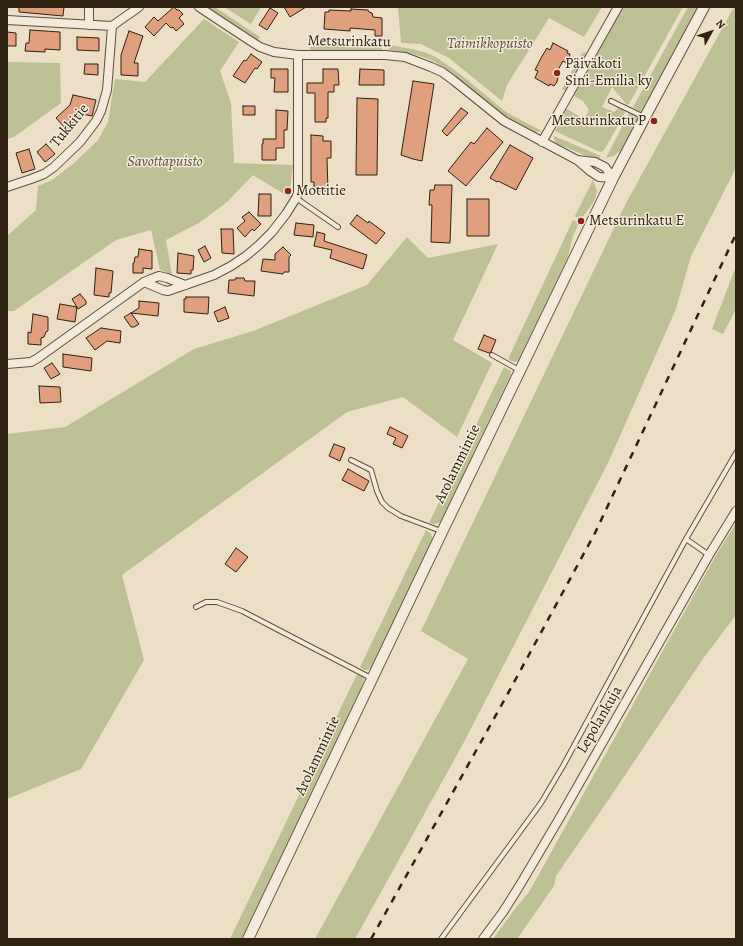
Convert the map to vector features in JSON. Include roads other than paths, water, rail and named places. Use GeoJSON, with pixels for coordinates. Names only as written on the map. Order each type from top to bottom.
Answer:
{"type":"FeatureCollection","features":[{"type":"Feature","properties":{"kind":"street"},"geometry":{"type":"LineString","coordinates":[[89,7],[89,25]]}},
{"type":"Feature","properties":{"kind":"street"},"geometry":{"type":"LineString","coordinates":[[7,20],[112,26],[138,7]]}},
{"type":"Feature","properties":{"kind":"street","name":"Metsurinkatu"},"geometry":{"type":"LineString","coordinates":[[199,7],[260,47],[274,52],[298,55],[385,55],[405,57],[419,62],[442,72],[504,121],[577,160],[599,177],[613,178]]}},
{"type":"Feature","properties":{"kind":"street"},"geometry":{"type":"LineString","coordinates":[[542,142],[618,7]]}},
{"type":"Feature","properties":{"kind":"street","name":"Arolammintie"},"geometry":{"type":"LineString","coordinates":[[248,939],[613,178],[704,7]]}},
{"type":"Feature","properties":{"kind":"street","name":"Tukkitie"},"geometry":{"type":"LineString","coordinates":[[7,187],[44,174],[54,167],[80,142],[96,121],[101,111],[107,90],[112,26]]}},
{"type":"Feature","properties":{"kind":"street"},"geometry":{"type":"LineString","coordinates":[[144,282],[168,291],[214,275],[246,256],[272,232],[286,214],[296,198],[298,184],[298,55]]}},
{"type":"Feature","properties":{"kind":"street"},"geometry":{"type":"LineString","coordinates":[[7,364],[31,362],[38,358],[144,282],[159,276],[185,285]]}},
{"type":"Feature","properties":{"kind":"street","name":"Lepolankuja"},"geometry":{"type":"LineString","coordinates":[[483,939],[520,885],[560,819],[736,511]]}},
{"type":"Feature","properties":{"kind":"lane"},"geometry":{"type":"LineString","coordinates":[[611,101],[645,117]]}},
{"type":"Feature","properties":{"kind":"lane"},"geometry":{"type":"LineString","coordinates":[[296,198],[338,227]]}},
{"type":"Feature","properties":{"kind":"lane"},"geometry":{"type":"LineString","coordinates":[[492,355],[520,370]]}},
{"type":"Feature","properties":{"kind":"lane"},"geometry":{"type":"LineString","coordinates":[[442,939],[540,803],[556,778],[686,539],[736,453]]}},
{"type":"Feature","properties":{"kind":"lane"},"geometry":{"type":"LineString","coordinates":[[351,460],[371,470],[377,491],[382,502],[388,508],[401,516],[442,532]]}},
{"type":"Feature","properties":{"kind":"lane"},"geometry":{"type":"LineString","coordinates":[[686,539],[709,556]]}},
{"type":"Feature","properties":{"kind":"lane"},"geometry":{"type":"LineString","coordinates":[[196,607],[206,602],[217,602],[242,611],[372,678]]}},
{"type":"Feature","properties":{"kind":"railway"},"geometry":{"type":"LineString","coordinates":[[371,939],[506,697],[595,533],[736,234]]}},
{"type":"Feature","properties":{"kind":"place","name":"Päiväkoti Sini-Emilia ky"},"geometry":{"type":"Point","coordinates":[557,73]}},
{"type":"Feature","properties":{"kind":"place","name":"Metsurinkatu P"},"geometry":{"type":"Point","coordinates":[654,121]}},
{"type":"Feature","properties":{"kind":"place","name":"Mottitie"},"geometry":{"type":"Point","coordinates":[288,191]}},
{"type":"Feature","properties":{"kind":"place","name":"Metsurinkatu E"},"geometry":{"type":"Point","coordinates":[581,221]}},
{"type":"Feature","properties":{"kind":"park label","name":"Taimikkopuisto"},"geometry":{"type":"Point","coordinates":[490,44]}},
{"type":"Feature","properties":{"kind":"park label","name":"Savottapuisto"},"geometry":{"type":"Point","coordinates":[165,162]}}]}
